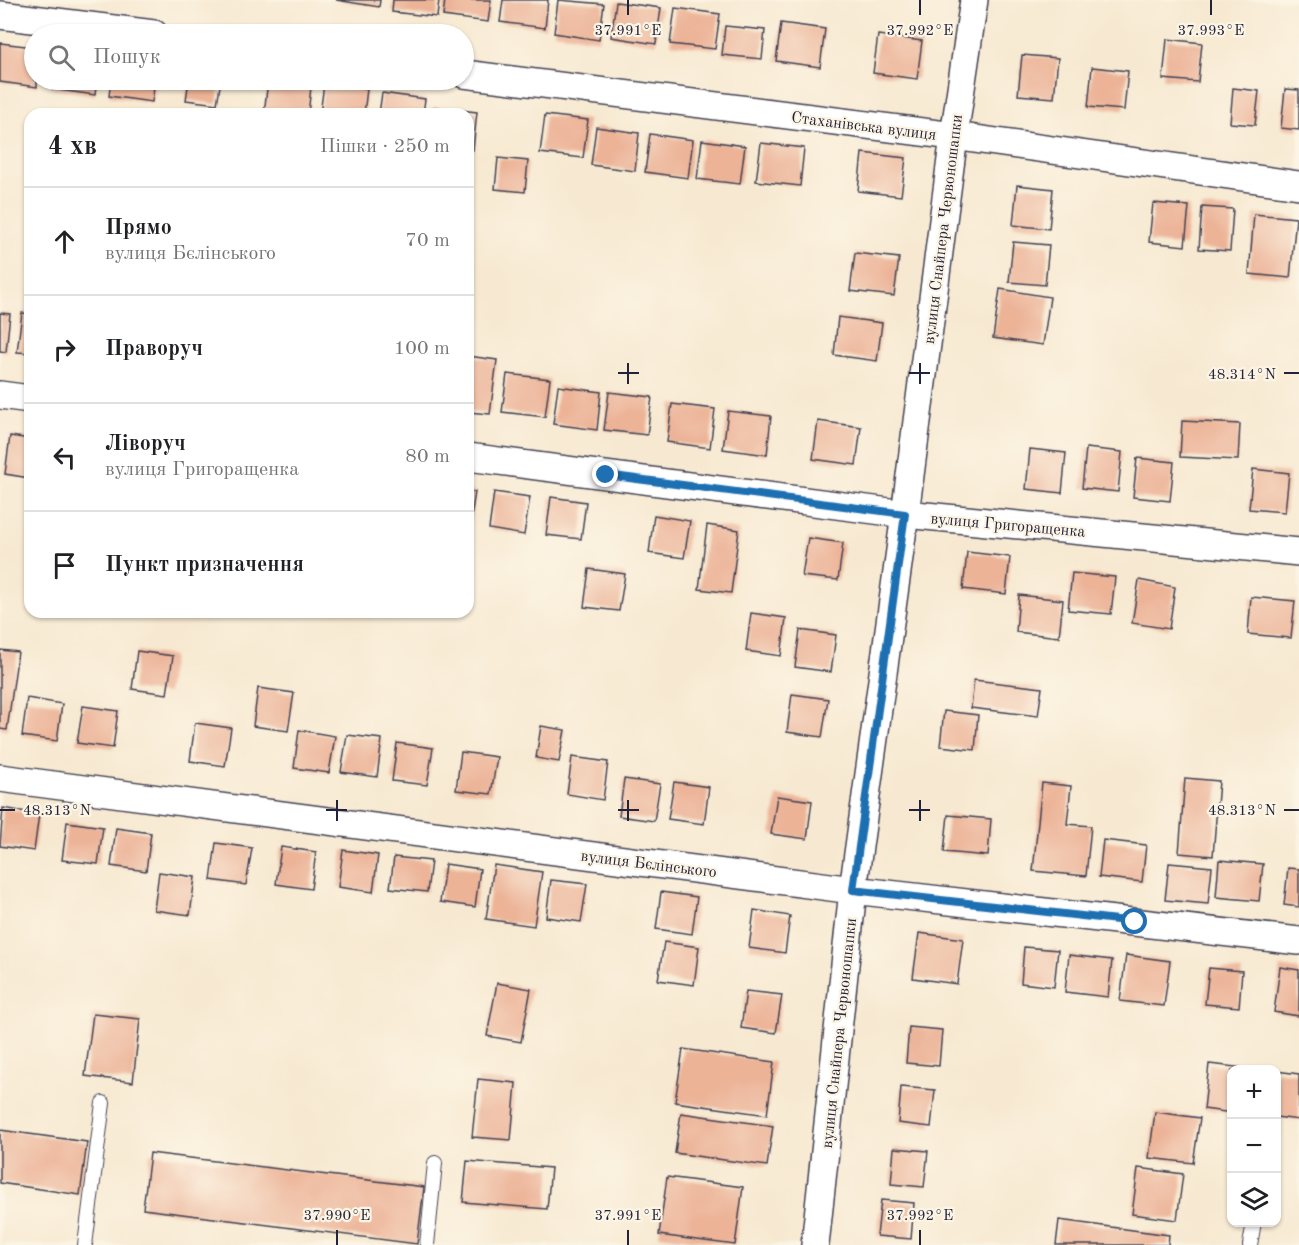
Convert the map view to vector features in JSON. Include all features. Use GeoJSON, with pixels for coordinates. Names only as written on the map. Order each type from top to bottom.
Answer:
{"type":"FeatureCollection","features":[{"type":"Feature","properties":{"kind":"street","name":"вулиця Снайпера Червоношапки"},"geometry":{"type":"LineString","coordinates":[[814,1245],[853,890],[974,0]]}},
{"type":"Feature","properties":{"kind":"street"},"geometry":{"type":"LineString","coordinates":[[0,15],[73,24]]}},
{"type":"Feature","properties":{"kind":"street","name":"Стаханівська вулиця"},"geometry":{"type":"LineString","coordinates":[[474,75],[954,136],[1299,185]]}},
{"type":"Feature","properties":{"kind":"street"},"geometry":{"type":"LineString","coordinates":[[0,396],[24,398]]}},
{"type":"Feature","properties":{"kind":"street","name":"вулиця Григоращенка"},"geometry":{"type":"LineString","coordinates":[[474,458],[905,514],[1299,552]]}},
{"type":"Feature","properties":{"kind":"street","name":"вулиця Бєлінського"},"geometry":{"type":"LineString","coordinates":[[0,778],[853,890],[1299,941]]}},
{"type":"Feature","properties":{"kind":"lane"},"geometry":{"type":"LineString","coordinates":[[86,1245],[103,1103]]}},
{"type":"Feature","properties":{"kind":"lane"},"geometry":{"type":"LineString","coordinates":[[427,1245],[435,1163]]}},
{"type":"Feature","properties":{"kind":"lane"},"geometry":{"type":"LineString","coordinates":[[1250,1245],[1253,1227]]}},
{"type":"Feature","properties":{"kind":"building"},"geometry":{"type":"Polygon","coordinates":[[[336,0],[380,0],[379,7],[336,0]]]}},
{"type":"Feature","properties":{"kind":"building"},"geometry":{"type":"Polygon","coordinates":[[[393,0],[439,0],[437,17],[392,12],[393,0]]]}},
{"type":"Feature","properties":{"kind":"building"},"geometry":{"type":"Polygon","coordinates":[[[445,0],[491,0],[488,22],[443,16],[445,0]]]}},
{"type":"Feature","properties":{"kind":"building"},"geometry":{"type":"Polygon","coordinates":[[[503,0],[548,0],[545,28],[500,22],[503,0]]]}},
{"type":"Feature","properties":{"kind":"building"},"geometry":{"type":"Polygon","coordinates":[[[558,0],[604,4],[599,40],[554,33],[558,0]]]}},
{"type":"Feature","properties":{"kind":"building"},"geometry":{"type":"Polygon","coordinates":[[[616,2],[661,8],[656,44],[611,37],[616,2]]]}},
{"type":"Feature","properties":{"kind":"building"},"geometry":{"type":"Polygon","coordinates":[[[675,8],[720,14],[715,49],[670,44],[675,8]]]}},
{"type":"Feature","properties":{"kind":"building"},"geometry":{"type":"Polygon","coordinates":[[[781,23],[825,29],[820,67],[776,61],[781,23]]]}},
{"type":"Feature","properties":{"kind":"building"},"geometry":{"type":"Polygon","coordinates":[[[725,26],[765,30],[762,59],[722,55],[725,26]]]}},
{"type":"Feature","properties":{"kind":"building"},"geometry":{"type":"Polygon","coordinates":[[[878,35],[922,41],[917,79],[873,73],[878,35]]]}},
{"type":"Feature","properties":{"kind":"building"},"geometry":{"type":"Polygon","coordinates":[[[1167,39],[1202,43],[1198,82],[1163,79],[1167,39]]]}},
{"type":"Feature","properties":{"kind":"building"},"geometry":{"type":"Polygon","coordinates":[[[0,43],[24,46],[24,85],[0,82],[0,43]]]}},
{"type":"Feature","properties":{"kind":"building"},"geometry":{"type":"Polygon","coordinates":[[[1022,55],[1058,58],[1054,98],[1018,95],[1022,55]]]}},
{"type":"Feature","properties":{"kind":"building"},"geometry":{"type":"Polygon","coordinates":[[[1092,67],[1128,71],[1124,110],[1088,107],[1092,67]]]}},
{"type":"Feature","properties":{"kind":"building"},"geometry":{"type":"Polygon","coordinates":[[[1233,88],[1259,91],[1255,125],[1230,123],[1233,88]]]}},
{"type":"Feature","properties":{"kind":"building"},"geometry":{"type":"Polygon","coordinates":[[[1285,89],[1299,90],[1299,130],[1281,128],[1285,89]]]}},
{"type":"Feature","properties":{"kind":"building"},"geometry":{"type":"Polygon","coordinates":[[[59,90],[96,90],[95,95],[59,90]]]}},
{"type":"Feature","properties":{"kind":"building"},"geometry":{"type":"Polygon","coordinates":[[[110,90],[154,90],[152,102],[109,96],[110,90]]]}},
{"type":"Feature","properties":{"kind":"building"},"geometry":{"type":"Polygon","coordinates":[[[188,90],[219,90],[217,104],[186,100],[188,90]]]}},
{"type":"Feature","properties":{"kind":"building"},"geometry":{"type":"Polygon","coordinates":[[[267,90],[311,90],[309,108],[265,108],[267,90]]]}},
{"type":"Feature","properties":{"kind":"building"},"geometry":{"type":"Polygon","coordinates":[[[323,90],[367,90],[365,108],[321,108],[323,90]]]}},
{"type":"Feature","properties":{"kind":"building"},"geometry":{"type":"Polygon","coordinates":[[[382,93],[425,99],[424,108],[380,108],[382,93]]]}},
{"type":"Feature","properties":{"kind":"building"},"geometry":{"type":"Polygon","coordinates":[[[474,112],[477,112],[474,140],[474,112]]]}},
{"type":"Feature","properties":{"kind":"building"},"geometry":{"type":"Polygon","coordinates":[[[545,115],[588,120],[583,158],[540,153],[545,115]]]}},
{"type":"Feature","properties":{"kind":"building"},"geometry":{"type":"Polygon","coordinates":[[[596,127],[639,133],[635,171],[591,165],[596,127]]]}},
{"type":"Feature","properties":{"kind":"building"},"geometry":{"type":"Polygon","coordinates":[[[650,134],[693,140],[688,178],[645,172],[650,134]]]}},
{"type":"Feature","properties":{"kind":"building"},"geometry":{"type":"Polygon","coordinates":[[[702,140],[745,146],[740,184],[697,179],[702,140]]]}},
{"type":"Feature","properties":{"kind":"building"},"geometry":{"type":"Polygon","coordinates":[[[761,143],[804,148],[800,186],[756,181],[761,143]]]}},
{"type":"Feature","properties":{"kind":"building"},"geometry":{"type":"Polygon","coordinates":[[[862,153],[906,158],[901,196],[858,191],[862,153]]]}},
{"type":"Feature","properties":{"kind":"building"},"geometry":{"type":"Polygon","coordinates":[[[498,158],[528,161],[525,192],[495,189],[498,158]]]}},
{"type":"Feature","properties":{"kind":"building"},"geometry":{"type":"Polygon","coordinates":[[[1017,185],[1053,189],[1049,229],[1013,225],[1017,185]]]}},
{"type":"Feature","properties":{"kind":"building"},"geometry":{"type":"Polygon","coordinates":[[[1153,203],[1189,206],[1185,246],[1149,242],[1153,203]]]}},
{"type":"Feature","properties":{"kind":"building"},"geometry":{"type":"Polygon","coordinates":[[[1202,207],[1233,209],[1230,251],[1199,249],[1202,207]]]}},
{"type":"Feature","properties":{"kind":"building"},"geometry":{"type":"Polygon","coordinates":[[[1254,214],[1296,218],[1290,278],[1249,274],[1254,214]]]}},
{"type":"Feature","properties":{"kind":"building"},"geometry":{"type":"Polygon","coordinates":[[[1013,242],[1049,245],[1045,285],[1009,282],[1013,242]]]}},
{"type":"Feature","properties":{"kind":"building"},"geometry":{"type":"Polygon","coordinates":[[[855,253],[899,258],[894,296],[850,291],[855,253]]]}},
{"type":"Feature","properties":{"kind":"building"},"geometry":{"type":"Polygon","coordinates":[[[1000,289],[1050,297],[1043,345],[993,338],[1000,289]]]}},
{"type":"Feature","properties":{"kind":"building"},"geometry":{"type":"Polygon","coordinates":[[[0,313],[10,314],[6,352],[0,351],[0,313]]]}},
{"type":"Feature","properties":{"kind":"building"},"geometry":{"type":"Polygon","coordinates":[[[22,313],[24,313],[24,353],[17,352],[22,313]]]}},
{"type":"Feature","properties":{"kind":"building"},"geometry":{"type":"Polygon","coordinates":[[[838,317],[882,323],[877,361],[834,355],[838,317]]]}},
{"type":"Feature","properties":{"kind":"building"},"geometry":{"type":"Polygon","coordinates":[[[474,357],[497,360],[490,414],[474,413],[474,357]]]}},
{"type":"Feature","properties":{"kind":"building"},"geometry":{"type":"Polygon","coordinates":[[[507,374],[550,379],[545,417],[502,412],[507,374]]]}},
{"type":"Feature","properties":{"kind":"building"},"geometry":{"type":"Polygon","coordinates":[[[558,386],[601,392],[597,430],[553,424],[558,386]]]}},
{"type":"Feature","properties":{"kind":"building"},"geometry":{"type":"Polygon","coordinates":[[[609,392],[652,397],[647,435],[604,430],[609,392]]]}},
{"type":"Feature","properties":{"kind":"building"},"geometry":{"type":"Polygon","coordinates":[[[672,404],[715,409],[710,448],[667,442],[672,404]]]}},
{"type":"Feature","properties":{"kind":"building"},"geometry":{"type":"Polygon","coordinates":[[[728,411],[771,416],[767,455],[723,449],[728,411]]]}},
{"type":"Feature","properties":{"kind":"building"},"geometry":{"type":"Polygon","coordinates":[[[818,421],[861,427],[856,465],[813,459],[818,421]]]}},
{"type":"Feature","properties":{"kind":"building"},"geometry":{"type":"Polygon","coordinates":[[[1182,421],[1240,424],[1238,460],[1180,457],[1182,421]]]}},
{"type":"Feature","properties":{"kind":"building"},"geometry":{"type":"Polygon","coordinates":[[[10,436],[24,438],[24,477],[5,474],[10,436]]]}},
{"type":"Feature","properties":{"kind":"building"},"geometry":{"type":"Polygon","coordinates":[[[1086,448],[1122,452],[1118,492],[1082,488],[1086,448]]]}},
{"type":"Feature","properties":{"kind":"building"},"geometry":{"type":"Polygon","coordinates":[[[1030,449],[1066,453],[1062,493],[1026,489],[1030,449]]]}},
{"type":"Feature","properties":{"kind":"building"},"geometry":{"type":"Polygon","coordinates":[[[1137,458],[1174,462],[1170,501],[1133,497],[1137,458]]]}},
{"type":"Feature","properties":{"kind":"building"},"geometry":{"type":"Polygon","coordinates":[[[1253,469],[1289,473],[1285,512],[1249,509],[1253,469]]]}},
{"type":"Feature","properties":{"kind":"building"},"geometry":{"type":"Polygon","coordinates":[[[494,492],[530,497],[524,535],[489,529],[494,492]]]}},
{"type":"Feature","properties":{"kind":"building"},"geometry":{"type":"Polygon","coordinates":[[[551,497],[586,502],[581,539],[546,535],[551,497]]]}},
{"type":"Feature","properties":{"kind":"building"},"geometry":{"type":"Polygon","coordinates":[[[654,515],[690,521],[684,558],[649,553],[654,515]]]}},
{"type":"Feature","properties":{"kind":"building"},"geometry":{"type":"Polygon","coordinates":[[[707,525],[739,530],[731,593],[699,589],[707,525]]]}},
{"type":"Feature","properties":{"kind":"building"},"geometry":{"type":"Polygon","coordinates":[[[808,538],[843,543],[838,580],[802,576],[808,538]]]}},
{"type":"Feature","properties":{"kind":"building"},"geometry":{"type":"Polygon","coordinates":[[[967,552],[1010,557],[1006,594],[963,589],[967,552]]]}},
{"type":"Feature","properties":{"kind":"building"},"geometry":{"type":"Polygon","coordinates":[[[589,569],[625,574],[619,611],[584,607],[589,569]]]}},
{"type":"Feature","properties":{"kind":"building"},"geometry":{"type":"Polygon","coordinates":[[[1072,573],[1115,577],[1111,614],[1068,610],[1072,573]]]}},
{"type":"Feature","properties":{"kind":"building"},"geometry":{"type":"Polygon","coordinates":[[[1139,580],[1175,587],[1169,629],[1132,623],[1139,580]]]}},
{"type":"Feature","properties":{"kind":"building"},"geometry":{"type":"Polygon","coordinates":[[[1019,595],[1063,600],[1059,637],[1016,632],[1019,595]]]}},
{"type":"Feature","properties":{"kind":"building"},"geometry":{"type":"Polygon","coordinates":[[[1251,597],[1295,601],[1291,638],[1248,634],[1251,597]]]}},
{"type":"Feature","properties":{"kind":"building"},"geometry":{"type":"Polygon","coordinates":[[[751,613],[786,618],[781,656],[746,651],[751,613]]]}},
{"type":"Feature","properties":{"kind":"building"},"geometry":{"type":"Polygon","coordinates":[[[800,630],[836,635],[831,672],[795,667],[800,630]]]}},
{"type":"Feature","properties":{"kind":"building"},"geometry":{"type":"Polygon","coordinates":[[[0,650],[18,652],[7,730],[0,729],[0,650]]]}},
{"type":"Feature","properties":{"kind":"building"},"geometry":{"type":"Polygon","coordinates":[[[137,651],[173,656],[167,694],[132,689],[137,651]]]}},
{"type":"Feature","properties":{"kind":"building"},"geometry":{"type":"Polygon","coordinates":[[[974,680],[1042,688],[1038,716],[971,708],[974,680]]]}},
{"type":"Feature","properties":{"kind":"building"},"geometry":{"type":"Polygon","coordinates":[[[258,688],[294,693],[288,731],[253,726],[258,688]]]}},
{"type":"Feature","properties":{"kind":"building"},"geometry":{"type":"Polygon","coordinates":[[[792,694],[828,699],[822,737],[787,732],[792,694]]]}},
{"type":"Feature","properties":{"kind":"building"},"geometry":{"type":"Polygon","coordinates":[[[27,698],[62,704],[57,741],[22,736],[27,698]]]}},
{"type":"Feature","properties":{"kind":"building"},"geometry":{"type":"Polygon","coordinates":[[[83,706],[118,711],[113,748],[77,743],[83,706]]]}},
{"type":"Feature","properties":{"kind":"building"},"geometry":{"type":"Polygon","coordinates":[[[944,711],[978,715],[975,750],[940,746],[944,711]]]}},
{"type":"Feature","properties":{"kind":"building"},"geometry":{"type":"Polygon","coordinates":[[[195,723],[231,728],[225,766],[190,761],[195,723]]]}},
{"type":"Feature","properties":{"kind":"building"},"geometry":{"type":"Polygon","coordinates":[[[541,726],[565,730],[559,762],[536,758],[541,726]]]}},
{"type":"Feature","properties":{"kind":"building"},"geometry":{"type":"Polygon","coordinates":[[[299,730],[335,736],[329,773],[294,768],[299,730]]]}},
{"type":"Feature","properties":{"kind":"building"},"geometry":{"type":"Polygon","coordinates":[[[347,735],[382,739],[377,777],[341,772],[347,735]]]}},
{"type":"Feature","properties":{"kind":"building"},"geometry":{"type":"Polygon","coordinates":[[[397,743],[433,748],[427,785],[392,781],[397,743]]]}},
{"type":"Feature","properties":{"kind":"building"},"geometry":{"type":"Polygon","coordinates":[[[461,752],[497,757],[491,794],[456,790],[461,752]]]}},
{"type":"Feature","properties":{"kind":"building"},"geometry":{"type":"Polygon","coordinates":[[[572,757],[608,762],[603,800],[567,794],[572,757]]]}},
{"type":"Feature","properties":{"kind":"building"},"geometry":{"type":"Polygon","coordinates":[[[1185,778],[1219,781],[1213,856],[1179,853],[1185,778]]]}},
{"type":"Feature","properties":{"kind":"building"},"geometry":{"type":"Polygon","coordinates":[[[624,779],[660,784],[654,821],[619,816],[624,779]]]}},
{"type":"Feature","properties":{"kind":"building"},"geometry":{"type":"Polygon","coordinates":[[[674,782],[709,787],[704,824],[668,819],[674,782]]]}},
{"type":"Feature","properties":{"kind":"building"},"geometry":{"type":"Polygon","coordinates":[[[1042,783],[1071,786],[1067,824],[1091,826],[1086,876],[1033,871],[1042,783]]]}},
{"type":"Feature","properties":{"kind":"building"},"geometry":{"type":"Polygon","coordinates":[[[777,796],[812,801],[807,839],[771,834],[777,796]]]}},
{"type":"Feature","properties":{"kind":"building"},"geometry":{"type":"Polygon","coordinates":[[[3,808],[39,814],[34,851],[0,846],[3,808]]]}},
{"type":"Feature","properties":{"kind":"building"},"geometry":{"type":"Polygon","coordinates":[[[948,815],[991,819],[988,856],[944,852],[948,815]]]}},
{"type":"Feature","properties":{"kind":"building"},"geometry":{"type":"Polygon","coordinates":[[[67,822],[103,827],[98,864],[62,860],[67,822]]]}},
{"type":"Feature","properties":{"kind":"building"},"geometry":{"type":"Polygon","coordinates":[[[116,828],[151,833],[146,871],[111,866],[116,828]]]}},
{"type":"Feature","properties":{"kind":"building"},"geometry":{"type":"Polygon","coordinates":[[[1103,840],[1146,845],[1142,882],[1099,877],[1103,840]]]}},
{"type":"Feature","properties":{"kind":"building"},"geometry":{"type":"Polygon","coordinates":[[[216,843],[252,848],[246,885],[211,880],[216,843]]]}},
{"type":"Feature","properties":{"kind":"building"},"geometry":{"type":"Polygon","coordinates":[[[281,847],[316,852],[311,889],[276,884],[281,847]]]}},
{"type":"Feature","properties":{"kind":"building"},"geometry":{"type":"Polygon","coordinates":[[[343,850],[378,855],[373,892],[338,887],[343,850]]]}},
{"type":"Feature","properties":{"kind":"building"},"geometry":{"type":"Polygon","coordinates":[[[394,857],[431,861],[427,892],[390,888],[394,857]]]}},
{"type":"Feature","properties":{"kind":"building"},"geometry":{"type":"Polygon","coordinates":[[[1219,860],[1263,864],[1259,901],[1216,897],[1219,860]]]}},
{"type":"Feature","properties":{"kind":"building"},"geometry":{"type":"Polygon","coordinates":[[[1169,863],[1212,867],[1208,904],[1165,900],[1169,863]]]}},
{"type":"Feature","properties":{"kind":"building"},"geometry":{"type":"Polygon","coordinates":[[[445,864],[480,869],[475,907],[440,902],[445,864]]]}},
{"type":"Feature","properties":{"kind":"building"},"geometry":{"type":"Polygon","coordinates":[[[494,865],[542,872],[534,926],[486,919],[494,865]]]}},
{"type":"Feature","properties":{"kind":"building"},"geometry":{"type":"Polygon","coordinates":[[[1288,868],[1299,869],[1299,907],[1284,905],[1288,868]]]}},
{"type":"Feature","properties":{"kind":"building"},"geometry":{"type":"Polygon","coordinates":[[[159,872],[195,877],[190,915],[154,910],[159,872]]]}},
{"type":"Feature","properties":{"kind":"building"},"geometry":{"type":"Polygon","coordinates":[[[551,880],[587,884],[581,922],[546,917],[551,880]]]}},
{"type":"Feature","properties":{"kind":"building"},"geometry":{"type":"Polygon","coordinates":[[[661,892],[697,897],[692,934],[656,929],[661,892]]]}},
{"type":"Feature","properties":{"kind":"building"},"geometry":{"type":"Polygon","coordinates":[[[754,910],[790,916],[785,953],[749,948],[754,910]]]}},
{"type":"Feature","properties":{"kind":"building"},"geometry":{"type":"Polygon","coordinates":[[[919,933],[963,939],[957,984],[913,978],[919,933]]]}},
{"type":"Feature","properties":{"kind":"building"},"geometry":{"type":"Polygon","coordinates":[[[664,942],[699,947],[694,985],[658,980],[664,942]]]}},
{"type":"Feature","properties":{"kind":"building"},"geometry":{"type":"Polygon","coordinates":[[[1024,947],[1058,950],[1054,987],[1021,983],[1024,947]]]}},
{"type":"Feature","properties":{"kind":"building"},"geometry":{"type":"Polygon","coordinates":[[[1069,955],[1112,960],[1108,997],[1065,992],[1069,955]]]}},
{"type":"Feature","properties":{"kind":"building"},"geometry":{"type":"Polygon","coordinates":[[[1126,955],[1170,961],[1164,1006],[1120,1001],[1126,955]]]}},
{"type":"Feature","properties":{"kind":"building"},"geometry":{"type":"Polygon","coordinates":[[[1280,967],[1299,970],[1299,1016],[1274,1012],[1280,967]]]}},
{"type":"Feature","properties":{"kind":"building"},"geometry":{"type":"Polygon","coordinates":[[[1209,968],[1242,971],[1239,1007],[1205,1004],[1209,968]]]}},
{"type":"Feature","properties":{"kind":"building"},"geometry":{"type":"Polygon","coordinates":[[[497,983],[531,989],[521,1042],[487,1036],[497,983]]]}},
{"type":"Feature","properties":{"kind":"building"},"geometry":{"type":"Polygon","coordinates":[[[746,991],[782,995],[776,1033],[741,1028],[746,991]]]}},
{"type":"Feature","properties":{"kind":"building"},"geometry":{"type":"Polygon","coordinates":[[[93,1014],[140,1019],[133,1082],[85,1076],[93,1014]]]}},
{"type":"Feature","properties":{"kind":"building"},"geometry":{"type":"Polygon","coordinates":[[[909,1027],[942,1030],[939,1066],[906,1063],[909,1027]]]}},
{"type":"Feature","properties":{"kind":"building"},"geometry":{"type":"Polygon","coordinates":[[[683,1049],[774,1062],[767,1115],[675,1102],[683,1049]]]}},
{"type":"Feature","properties":{"kind":"building"},"geometry":{"type":"Polygon","coordinates":[[[1209,1064],[1227,1066],[1227,1112],[1204,1109],[1209,1064]]]}},
{"type":"Feature","properties":{"kind":"building"},"geometry":{"type":"Polygon","coordinates":[[[1281,1072],[1299,1074],[1299,1120],[1281,1118],[1281,1072]]]}},
{"type":"Feature","properties":{"kind":"building"},"geometry":{"type":"Polygon","coordinates":[[[478,1079],[516,1083],[511,1140],[472,1137],[478,1079]]]}},
{"type":"Feature","properties":{"kind":"building"},"geometry":{"type":"Polygon","coordinates":[[[901,1087],[935,1090],[931,1127],[898,1123],[901,1087]]]}},
{"type":"Feature","properties":{"kind":"building"},"geometry":{"type":"Polygon","coordinates":[[[1155,1112],[1200,1118],[1193,1163],[1149,1158],[1155,1112]]]}},
{"type":"Feature","properties":{"kind":"building"},"geometry":{"type":"Polygon","coordinates":[[[681,1113],[773,1126],[767,1166],[675,1153],[681,1113]]]}},
{"type":"Feature","properties":{"kind":"building"},"geometry":{"type":"Polygon","coordinates":[[[0,1130],[87,1142],[80,1195],[0,1183],[0,1130]]]}},
{"type":"Feature","properties":{"kind":"building"},"geometry":{"type":"Polygon","coordinates":[[[894,1148],[928,1151],[924,1187],[891,1184],[894,1148]]]}},
{"type":"Feature","properties":{"kind":"building"},"geometry":{"type":"Polygon","coordinates":[[[150,1153],[424,1187],[417,1244],[143,1209],[150,1153]]]}},
{"type":"Feature","properties":{"kind":"building"},"geometry":{"type":"Polygon","coordinates":[[[467,1161],[551,1168],[547,1209],[463,1202],[467,1161]]]}},
{"type":"Feature","properties":{"kind":"building"},"geometry":{"type":"Polygon","coordinates":[[[1138,1168],[1183,1174],[1177,1220],[1132,1214],[1138,1168]]]}},
{"type":"Feature","properties":{"kind":"building"},"geometry":{"type":"Polygon","coordinates":[[[667,1177],[743,1187],[735,1245],[659,1235],[667,1177]]]}},
{"type":"Feature","properties":{"kind":"building"},"geometry":{"type":"Polygon","coordinates":[[[881,1200],[914,1203],[911,1239],[877,1236],[881,1200]]]}},
{"type":"Feature","properties":{"kind":"building"},"geometry":{"type":"Polygon","coordinates":[[[1059,1220],[1169,1235],[1168,1245],[1056,1245],[1059,1220]]]}},
{"type":"Feature","properties":{"kind":"route"},"geometry":{"type":"LineString","coordinates":[[606,475],[905,514],[853,890],[1135,922]]}}]}
